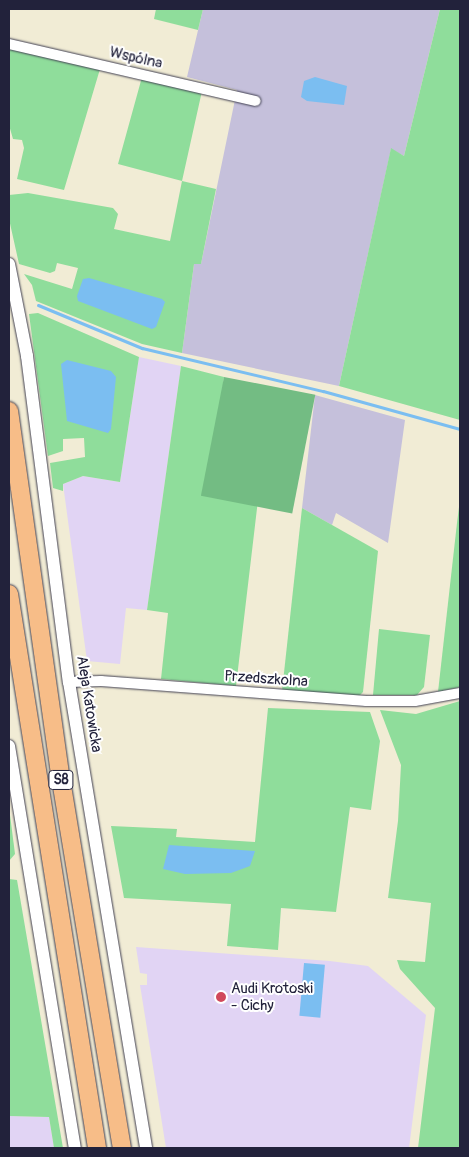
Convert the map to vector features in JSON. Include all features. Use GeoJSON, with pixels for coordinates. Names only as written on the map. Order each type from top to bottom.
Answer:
{"type":"FeatureCollection","features":[{"type":"Feature","properties":{"kind":"highway","name":"S8"},"geometry":{"type":"LineString","coordinates":[[9,410],[59,765],[122,1148]]}},
{"type":"Feature","properties":{"kind":"highway","name":"S8"},"geometry":{"type":"LineString","coordinates":[[9,594],[97,1148]]}},
{"type":"Feature","properties":{"kind":"street","name":"Wspólna"},"geometry":{"type":"LineString","coordinates":[[9,44],[256,101]]}},
{"type":"Feature","properties":{"kind":"street","name":"Aleja Katowicka"},"geometry":{"type":"LineString","coordinates":[[9,264],[27,356],[69,682],[146,1148]]}},
{"type":"Feature","properties":{"kind":"street","name":"Przedszkolna"},"geometry":{"type":"LineString","coordinates":[[69,682],[101,681],[366,701],[415,701],[460,693]]}},
{"type":"Feature","properties":{"kind":"street"},"geometry":{"type":"LineString","coordinates":[[9,746],[75,1148]]}},
{"type":"Feature","properties":{"kind":"shaded area"},"geometry":{"type":"Polygon","coordinates":[[[203,9],[440,9],[404,156],[391,149],[339,386],[182,353],[194,264],[201,264],[237,90],[187,77],[203,9]]]}},
{"type":"Feature","properties":{"kind":"shaded area"},"geometry":{"type":"Polygon","coordinates":[[[139,357],[181,366],[147,610],[126,608],[120,664],[87,661],[63,484],[83,476],[120,482],[139,357]]]}},
{"type":"Feature","properties":{"kind":"shaded area"},"geometry":{"type":"Polygon","coordinates":[[[315,395],[405,420],[388,543],[336,513],[332,525],[302,508],[315,395]]]}},
{"type":"Feature","properties":{"kind":"shaded area"},"geometry":{"type":"Polygon","coordinates":[[[136,947],[330,961],[368,966],[426,1015],[409,1148],[166,1148],[140,985],[147,985],[147,974],[140,973],[136,947]]]}},
{"type":"Feature","properties":{"kind":"shaded area"},"geometry":{"type":"Polygon","coordinates":[[[9,1116],[49,1117],[54,1148],[9,1148],[9,1116]]]}},
{"type":"Feature","properties":{"kind":"green space"},"geometry":{"type":"Polygon","coordinates":[[[156,9],[203,9],[198,30],[154,19],[156,9]]]}},
{"type":"Feature","properties":{"kind":"green space"},"geometry":{"type":"Polygon","coordinates":[[[440,9],[460,9],[460,420],[339,386],[391,148],[404,156],[440,9]]]}},
{"type":"Feature","properties":{"kind":"green space"},"geometry":{"type":"Polygon","coordinates":[[[9,48],[100,69],[64,190],[17,179],[24,148],[22,140],[13,139],[9,125],[9,48]]]}},
{"type":"Feature","properties":{"kind":"green space"},"geometry":{"type":"Polygon","coordinates":[[[142,77],[202,91],[182,181],[118,164],[142,77]]]}},
{"type":"Feature","properties":{"kind":"green space"},"geometry":{"type":"Polygon","coordinates":[[[182,181],[216,189],[201,264],[194,264],[182,353],[142,344],[36,301],[32,285],[24,274],[72,289],[78,268],[57,263],[55,271],[50,273],[19,264],[9,219],[9,195],[28,193],[113,208],[118,214],[114,229],[170,241],[182,181]]]}},
{"type":"Feature","properties":{"kind":"green space"},"geometry":{"type":"Polygon","coordinates":[[[38,313],[139,357],[120,482],[83,476],[63,484],[63,491],[53,488],[50,463],[85,457],[84,438],[63,439],[63,451],[48,456],[29,314],[38,313]]]}},
{"type":"Feature","properties":{"kind":"green space"},"geometry":{"type":"Polygon","coordinates":[[[181,366],[224,377],[210,497],[258,500],[236,686],[161,679],[168,613],[147,610],[181,366]]]}},
{"type":"Feature","properties":{"kind":"green space"},"geometry":{"type":"Polygon","coordinates":[[[224,377],[315,395],[292,514],[201,496],[224,377]]]}},
{"type":"Feature","properties":{"kind":"green space"},"geometry":{"type":"Polygon","coordinates":[[[460,499],[460,687],[438,692],[457,523],[460,499]]]}},
{"type":"Feature","properties":{"kind":"green space"},"geometry":{"type":"Polygon","coordinates":[[[302,508],[378,551],[363,692],[358,697],[282,691],[302,508]]]}},
{"type":"Feature","properties":{"kind":"green space"},"geometry":{"type":"Polygon","coordinates":[[[379,629],[430,635],[424,687],[417,695],[373,695],[379,629]]]}},
{"type":"Feature","properties":{"kind":"green space"},"geometry":{"type":"Polygon","coordinates":[[[460,701],[460,1148],[418,1148],[435,1008],[400,969],[397,960],[425,962],[431,903],[388,898],[398,821],[401,765],[380,710],[416,714],[460,701]]]}},
{"type":"Feature","properties":{"kind":"green space"},"geometry":{"type":"Polygon","coordinates":[[[268,708],[370,712],[380,741],[371,810],[350,807],[336,912],[281,908],[278,950],[227,946],[231,904],[124,898],[111,826],[177,829],[176,837],[255,842],[268,708]]]}},
{"type":"Feature","properties":{"kind":"green space"},"geometry":{"type":"Polygon","coordinates":[[[9,807],[15,854],[9,861],[9,807]]]}},
{"type":"Feature","properties":{"kind":"green space"},"geometry":{"type":"Polygon","coordinates":[[[9,879],[17,880],[63,1148],[54,1148],[49,1117],[9,1116],[9,879]]]}},
{"type":"Feature","properties":{"kind":"water"},"geometry":{"type":"Polygon","coordinates":[[[315,77],[347,86],[344,105],[307,101],[301,97],[304,81],[315,77]]]}},
{"type":"Feature","properties":{"kind":"water"},"geometry":{"type":"Polygon","coordinates":[[[89,278],[162,299],[165,302],[156,327],[152,329],[78,301],[77,296],[83,279],[89,278]]]}},
{"type":"Feature","properties":{"kind":"water"},"geometry":{"type":"Polygon","coordinates":[[[67,360],[111,371],[116,377],[111,429],[108,433],[67,421],[61,364],[67,360]]]}},
{"type":"Feature","properties":{"kind":"water"},"geometry":{"type":"Polygon","coordinates":[[[169,845],[255,851],[250,866],[231,873],[185,874],[163,869],[169,845]]]}},
{"type":"Feature","properties":{"kind":"water"},"geometry":{"type":"Polygon","coordinates":[[[304,963],[325,965],[320,1018],[299,1016],[304,963]]]}},
{"type":"Feature","properties":{"kind":"waterway"},"geometry":{"type":"LineString","coordinates":[[38,305],[142,348],[323,391],[460,429]]}},
{"type":"Feature","properties":{"kind":"place","name":"Audi Krotoski - Cichy"},"geometry":{"type":"Point","coordinates":[221,997]}}]}
